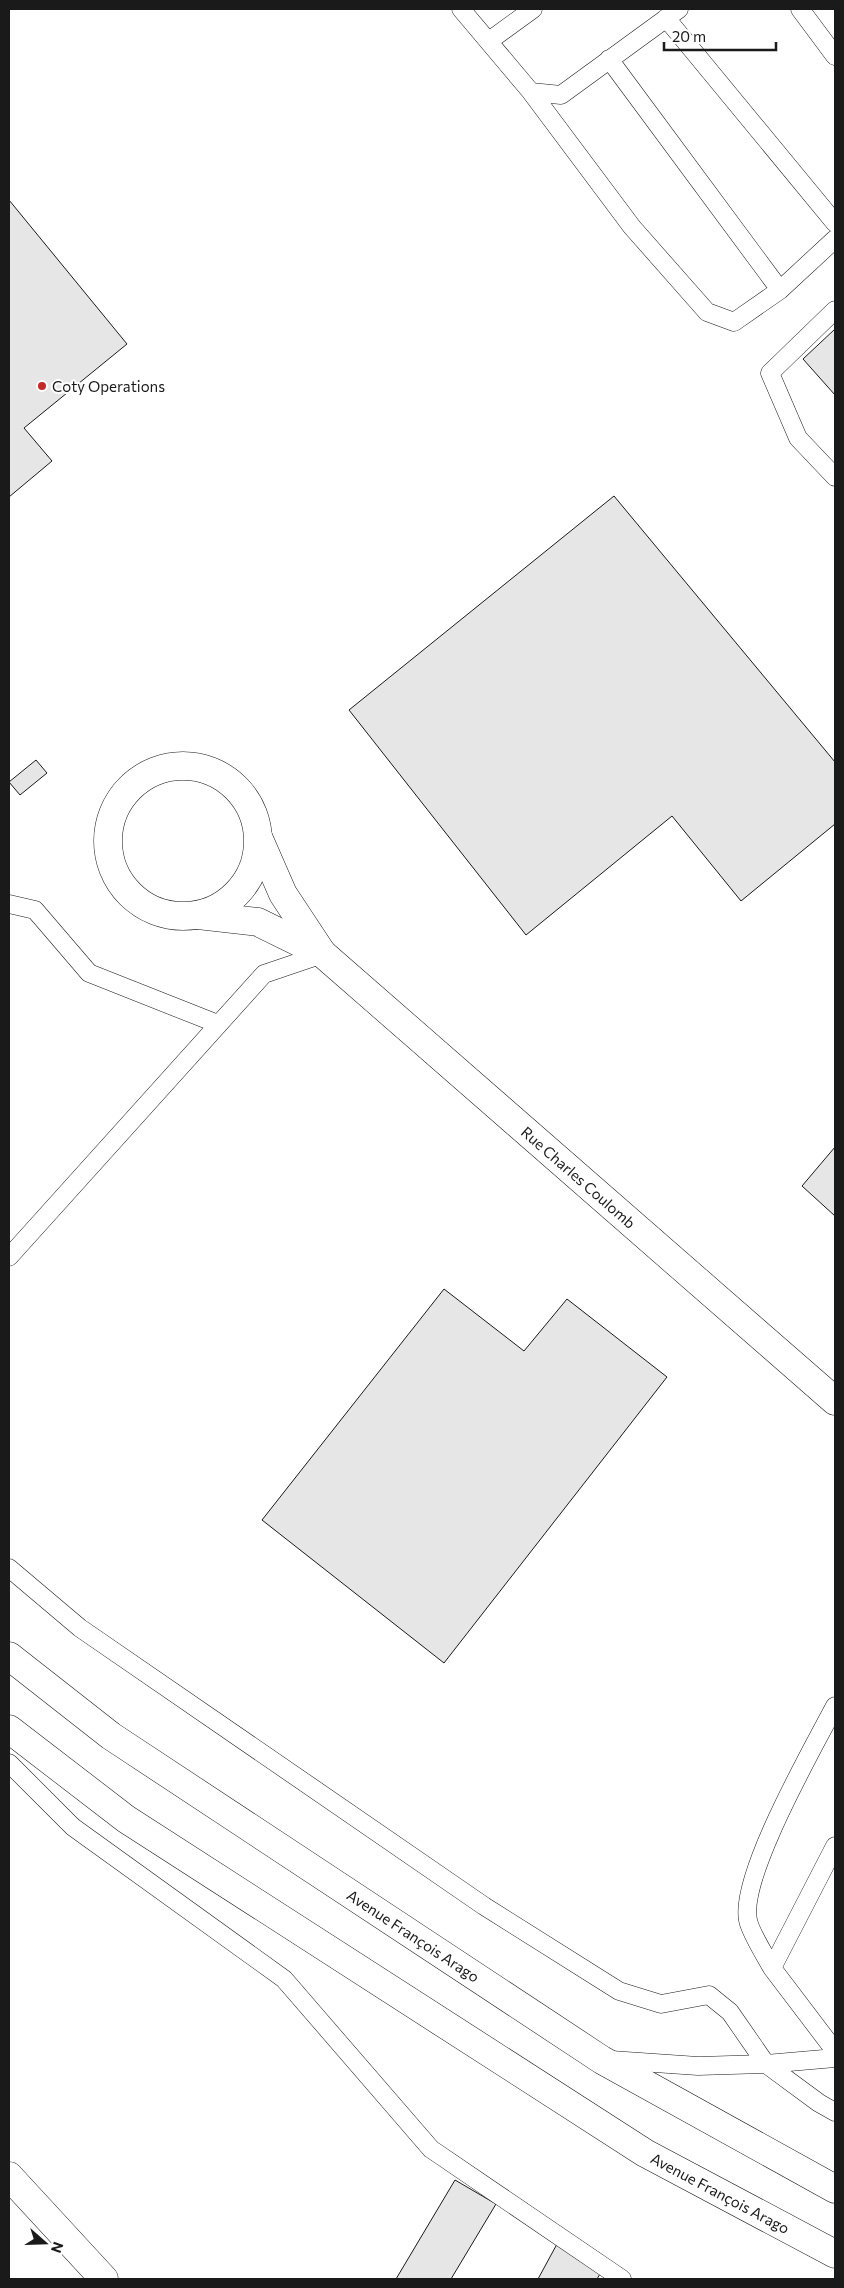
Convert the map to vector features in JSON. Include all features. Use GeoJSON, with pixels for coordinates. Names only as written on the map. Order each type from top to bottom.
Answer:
{"type":"FeatureCollection","features":[{"type":"Feature","properties":{"kind":"main road","name":"Rue Charles Coulomb"},"geometry":{"type":"LineString","coordinates":[[323,954],[283,894],[259,839],[253,812],[239,789],[219,774],[195,766],[171,766],[148,774],[131,786],[116,807],[109,828],[109,852],[112,866],[125,888],[144,906],[170,916],[198,915],[258,922],[323,954],[835,1402]]}},
{"type":"Feature","properties":{"kind":"main road","name":"Rue Charles Coulomb"},"geometry":{"type":"LineString","coordinates":[[198,915],[225,903],[238,892],[254,867],[259,839]]}},
{"type":"Feature","properties":{"kind":"main road","name":"Avenue François Arago"},"geometry":{"type":"LineString","coordinates":[[9,1656],[111,1736],[602,2060],[835,2189]]}},
{"type":"Feature","properties":{"kind":"main road","name":"Avenue François Arago"},"geometry":{"type":"LineString","coordinates":[[9,1728],[126,1819],[645,2153],[835,2254]]}},
{"type":"Feature","properties":{"kind":"main road"},"geometry":{"type":"LineString","coordinates":[[9,2176],[104,2279]]}},
{"type":"Feature","properties":{"kind":"lane"},"geometry":{"type":"LineString","coordinates":[[461,9],[531,92],[632,227],[707,312],[734,322],[780,290],[835,239]]}},
{"type":"Feature","properties":{"kind":"lane"},"geometry":{"type":"LineString","coordinates":[[489,41],[533,9]]}},
{"type":"Feature","properties":{"kind":"lane"},"geometry":{"type":"LineString","coordinates":[[800,9],[835,56]]}},
{"type":"Feature","properties":{"kind":"lane"},"geometry":{"type":"LineString","coordinates":[[531,92],[561,96],[672,13],[835,223]]}},
{"type":"Feature","properties":{"kind":"lane"},"geometry":{"type":"LineString","coordinates":[[609,59],[780,290]]}},
{"type":"Feature","properties":{"kind":"lane"},"geometry":{"type":"LineString","coordinates":[[835,310],[770,372],[798,438],[835,477]]}},
{"type":"Feature","properties":{"kind":"lane"},"geometry":{"type":"LineString","coordinates":[[9,904],[36,910],[89,973],[218,1024]]}},
{"type":"Feature","properties":{"kind":"lane"},"geometry":{"type":"LineString","coordinates":[[9,1257],[264,974],[323,954]]}},
{"type":"Feature","properties":{"kind":"lane"},"geometry":{"type":"LineString","coordinates":[[9,1568],[80,1628],[484,1906],[619,1991],[661,2004],[709,1995],[730,2012],[766,2064],[818,2103],[835,2112]]}},
{"type":"Feature","properties":{"kind":"lane"},"geometry":{"type":"LineString","coordinates":[[835,1706],[776,1822],[750,1889],[748,1920],[772,1968],[835,2051]]}},
{"type":"Feature","properties":{"kind":"lane"},"geometry":{"type":"LineString","coordinates":[[9,1763],[73,1827],[284,1979],[431,2149],[622,2279]]}},
{"type":"Feature","properties":{"kind":"lane"},"geometry":{"type":"LineString","coordinates":[[772,1968],[835,1846]]}},
{"type":"Feature","properties":{"kind":"lane"},"geometry":{"type":"LineString","coordinates":[[602,2060],[698,2066],[766,2064],[835,2058]]}},
{"type":"Feature","properties":{"kind":"building","name":"Coty Operations"},"geometry":{"type":"Polygon","coordinates":[[[9,200],[127,344],[24,428],[52,461],[9,497],[9,200]]]}},
{"type":"Feature","properties":{"kind":"building"},"geometry":{"type":"Polygon","coordinates":[[[835,329],[835,395],[803,359],[835,329]]]}},
{"type":"Feature","properties":{"kind":"building"},"geometry":{"type":"Polygon","coordinates":[[[614,496],[835,762],[835,824],[741,901],[672,816],[526,935],[349,710],[614,496]]]}},
{"type":"Feature","properties":{"kind":"building"},"geometry":{"type":"Polygon","coordinates":[[[36,760],[47,773],[20,795],[9,782],[36,760]]]}},
{"type":"Feature","properties":{"kind":"building"},"geometry":{"type":"Polygon","coordinates":[[[835,1147],[835,1216],[802,1186],[835,1147]]]}},
{"type":"Feature","properties":{"kind":"building"},"geometry":{"type":"Polygon","coordinates":[[[444,1289],[524,1351],[567,1299],[667,1377],[444,1663],[262,1520],[444,1289]]]}},
{"type":"Feature","properties":{"kind":"building"},"geometry":{"type":"Polygon","coordinates":[[[455,2180],[496,2204],[451,2279],[396,2279],[455,2180]]]}},
{"type":"Feature","properties":{"kind":"building"},"geometry":{"type":"Polygon","coordinates":[[[557,2244],[603,2269],[597,2279],[538,2279],[557,2244]]]}},
{"type":"Feature","properties":{"kind":"place","name":"Coty Operations"},"geometry":{"type":"Point","coordinates":[42,386]}}]}
